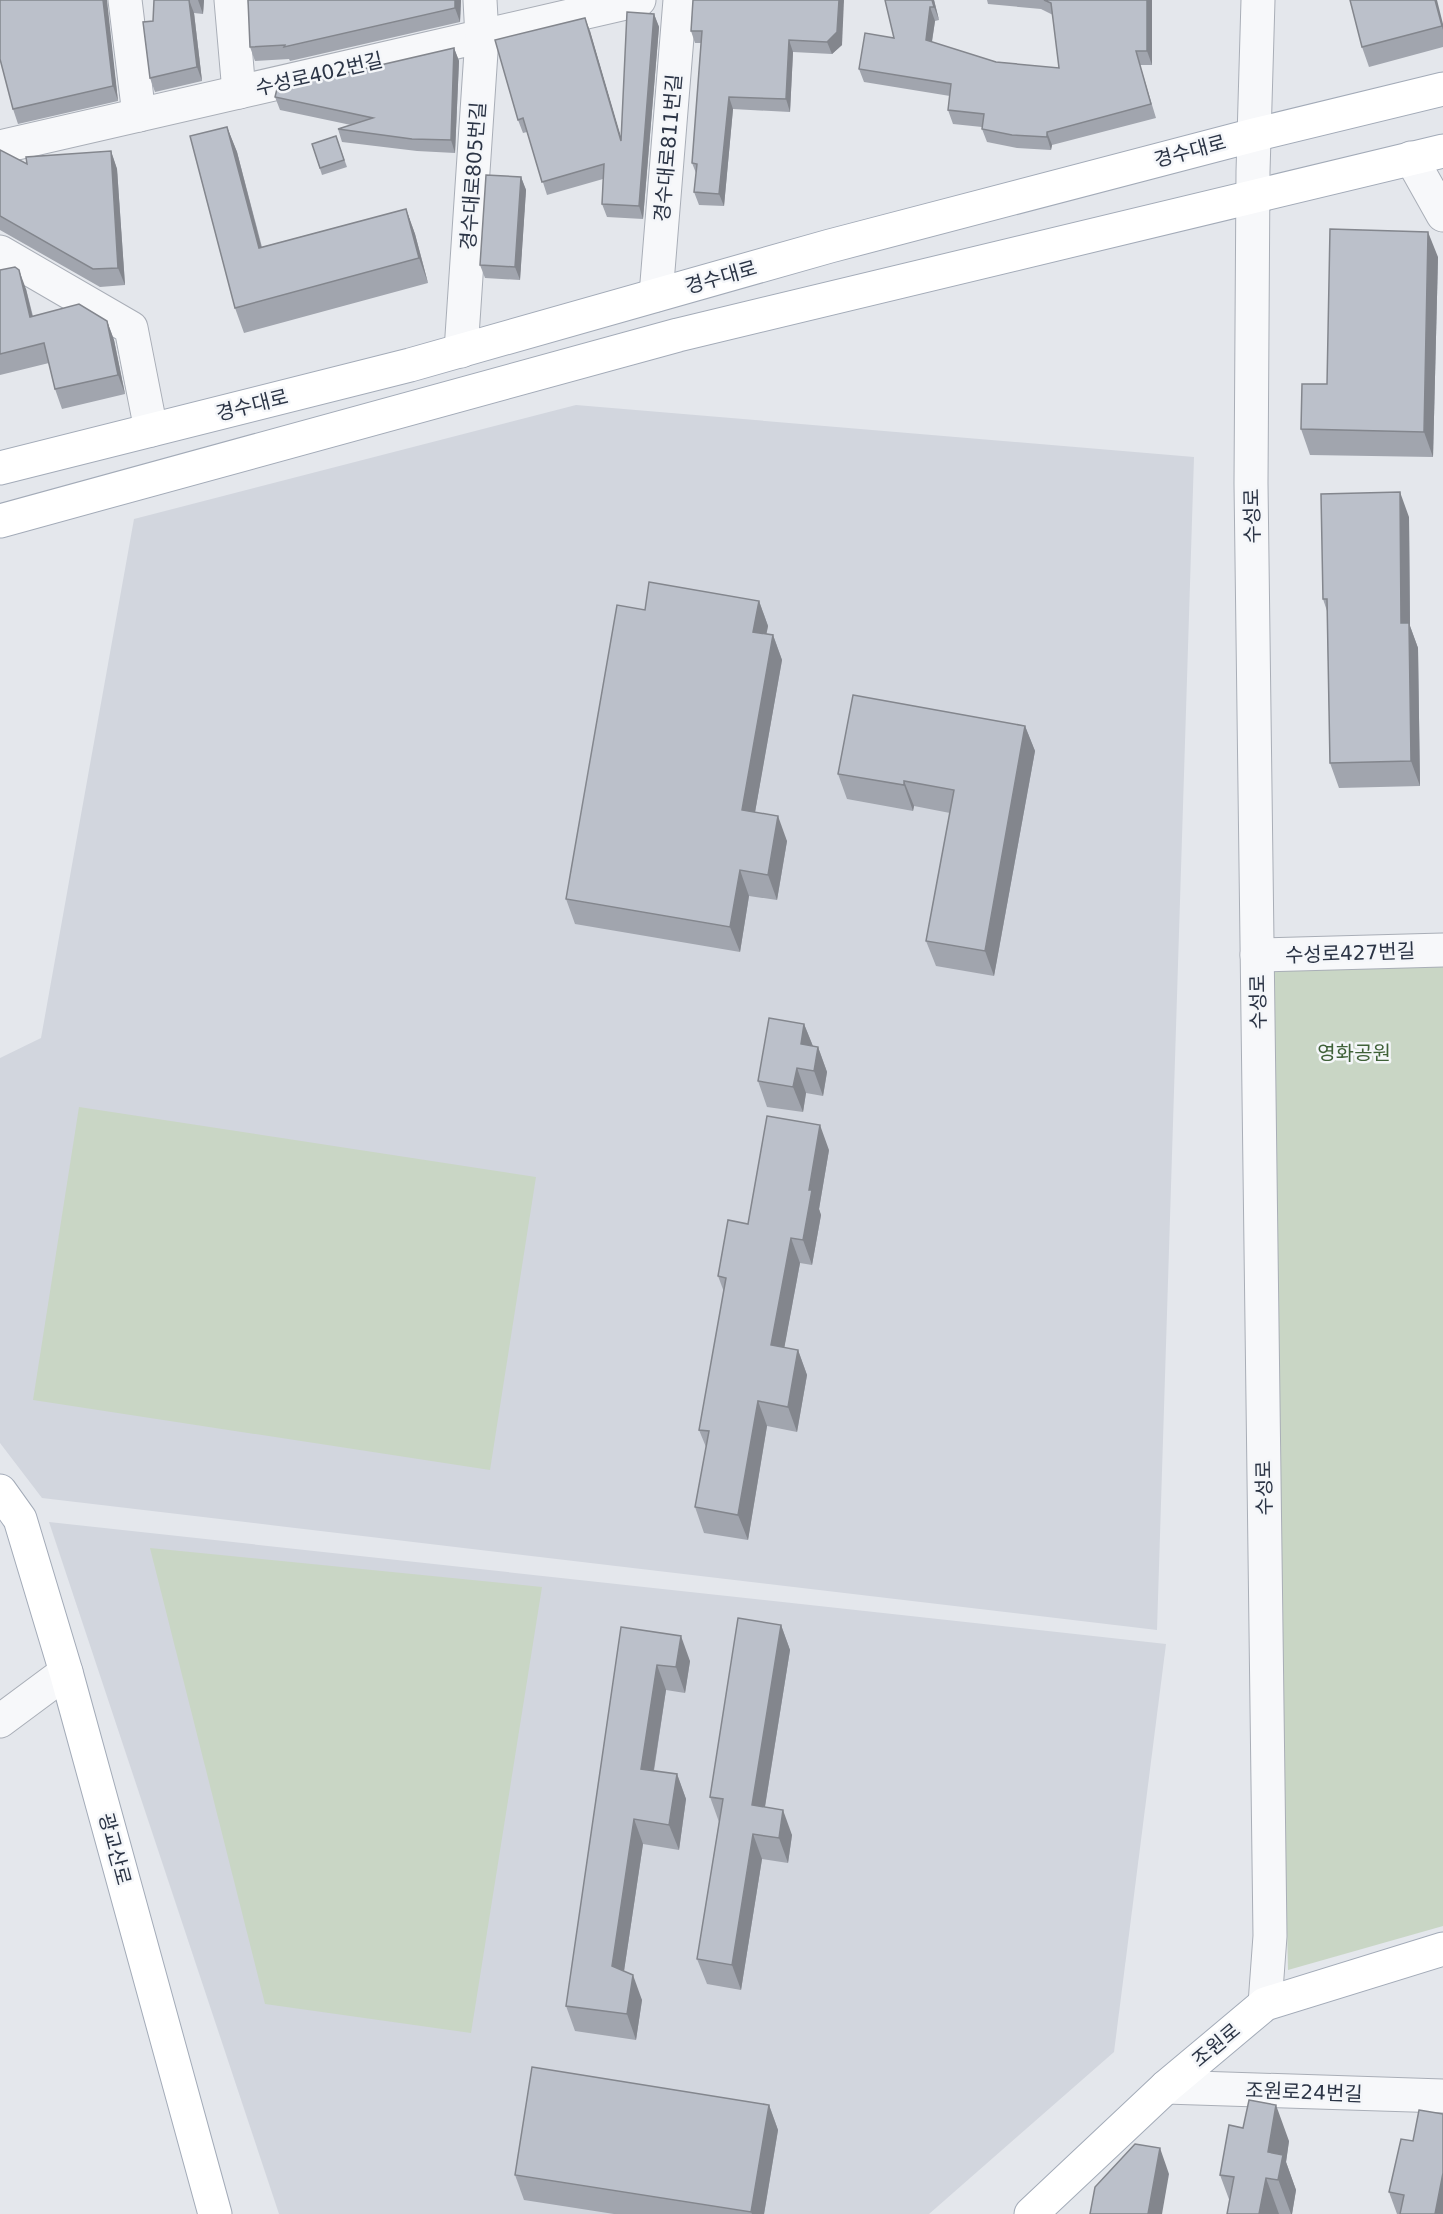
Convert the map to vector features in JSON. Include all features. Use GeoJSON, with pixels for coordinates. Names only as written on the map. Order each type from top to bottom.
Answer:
{"type":"FeatureCollection","features":[{"type":"Feature","properties":{"kind":"main road","name":"경수대로"},"geometry":{"type":"LineString","coordinates":[[0,468],[461,351],[830,246],[1254,135],[1443,89]]}},
{"type":"Feature","properties":{"kind":"main road"},"geometry":{"type":"LineString","coordinates":[[0,521],[678,335],[1443,151]]}},
{"type":"Feature","properties":{"kind":"main road","name":"광교산로"},"geometry":{"type":"LineString","coordinates":[[0,1491],[20,1519],[66,1672],[215,2214]]}},
{"type":"Feature","properties":{"kind":"main road","name":"조원로"},"geometry":{"type":"LineString","coordinates":[[1031,2214],[1166,2086],[1265,2004],[1443,1949]]}},
{"type":"Feature","properties":{"kind":"street"},"geometry":{"type":"LineString","coordinates":[[126,0],[139,115]]}},
{"type":"Feature","properties":{"kind":"street"},"geometry":{"type":"LineString","coordinates":[[231,0],[239,92]]}},
{"type":"Feature","properties":{"kind":"street","name":"경수대로805번길"},"geometry":{"type":"LineString","coordinates":[[461,351],[482,37],[480,0]]}},
{"type":"Feature","properties":{"kind":"street","name":"수성로402번길"},"geometry":{"type":"LineString","coordinates":[[0,147],[639,0]]}},
{"type":"Feature","properties":{"kind":"street","name":"경수대로811번길"},"geometry":{"type":"LineString","coordinates":[[657,295],[680,0]]}},
{"type":"Feature","properties":{"kind":"street","name":"수성로"},"geometry":{"type":"LineString","coordinates":[[1258,0],[1253,195],[1251,483],[1270,1936],[1265,2004]]}},
{"type":"Feature","properties":{"kind":"street"},"geometry":{"type":"LineString","coordinates":[[1411,158],[1443,215]]}},
{"type":"Feature","properties":{"kind":"street"},"geometry":{"type":"LineString","coordinates":[[0,252],[131,328],[152,430]]}},
{"type":"Feature","properties":{"kind":"street","name":"수성로427번길"},"geometry":{"type":"LineString","coordinates":[[1257,955],[1443,950]]}},
{"type":"Feature","properties":{"kind":"street"},"geometry":{"type":"LineString","coordinates":[[0,1721],[66,1672]]}},
{"type":"Feature","properties":{"kind":"street","name":"조원로24번길"},"geometry":{"type":"LineString","coordinates":[[1166,2086],[1443,2096]]}},
{"type":"Feature","properties":{"kind":"shaded area"},"geometry":{"type":"Polygon","coordinates":[[[576,405],[1194,457],[1157,1630],[42,1498],[0,1443],[0,1058],[41,1038],[134,519],[576,405]]]}},
{"type":"Feature","properties":{"kind":"shaded area"},"geometry":{"type":"Polygon","coordinates":[[[49,1522],[1166,1644],[1114,2052],[929,2214],[279,2214],[49,1522]]]}},
{"type":"Feature","properties":{"kind":"green space","name":"영화공원"},"geometry":{"type":"Polygon","coordinates":[[[1264,964],[1443,965],[1443,1926],[1288,1970],[1264,964]]]}},
{"type":"Feature","properties":{"kind":"green space"},"geometry":{"type":"Polygon","coordinates":[[[79,1107],[536,1177],[490,1470],[33,1400],[79,1107]]]}},
{"type":"Feature","properties":{"kind":"green space"},"geometry":{"type":"Polygon","coordinates":[[[150,1548],[542,1587],[471,2033],[265,2004],[150,1548]]]}},
{"type":"Feature","properties":{"kind":"building"},"geometry":{"type":"Polygon","coordinates":[[[0,0],[103,0],[113,86],[13,109],[0,59],[0,0]]]}},
{"type":"Feature","properties":{"kind":"building"},"geometry":{"type":"Polygon","coordinates":[[[154,0],[189,0],[197,67],[150,78],[143,22],[153,21],[154,0]]]}},
{"type":"Feature","properties":{"kind":"building"},"geometry":{"type":"Polygon","coordinates":[[[248,0],[455,0],[455,8],[284,47],[285,45],[250,47],[248,0]]]}},
{"type":"Feature","properties":{"kind":"building"},"geometry":{"type":"Polygon","coordinates":[[[693,0],[839,0],[837,32],[827,42],[789,40],[786,99],[729,97],[719,194],[694,192],[697,164],[692,163],[702,31],[691,31],[693,0]]]}},
{"type":"Feature","properties":{"kind":"building"},"geometry":{"type":"Polygon","coordinates":[[[885,0],[932,0],[934,7],[930,7],[926,40],[996,62],[1059,68],[1051,3],[1044,0],[1147,0],[1147,51],[1136,51],[1151,104],[1047,132],[1047,137],[1012,135],[982,129],[984,114],[948,110],[951,84],[859,69],[865,33],[894,38],[885,0]]]}},
{"type":"Feature","properties":{"kind":"building"},"geometry":{"type":"Polygon","coordinates":[[[1350,0],[1435,0],[1442,26],[1362,47],[1350,0]]]}},
{"type":"Feature","properties":{"kind":"building"},"geometry":{"type":"Polygon","coordinates":[[[627,12],[654,14],[639,206],[602,204],[604,164],[542,182],[523,118],[518,120],[495,40],[585,18],[621,141],[627,12]]]}},
{"type":"Feature","properties":{"kind":"building"},"geometry":{"type":"Polygon","coordinates":[[[454,48],[451,140],[412,139],[338,129],[373,118],[275,97],[277,89],[454,48]]]}},
{"type":"Feature","properties":{"kind":"building"},"geometry":{"type":"Polygon","coordinates":[[[227,127],[259,248],[406,209],[419,258],[235,308],[190,136],[227,127]]]}},
{"type":"Feature","properties":{"kind":"building"},"geometry":{"type":"Polygon","coordinates":[[[336,136],[344,160],[320,168],[312,144],[336,136]]]}},
{"type":"Feature","properties":{"kind":"building"},"geometry":{"type":"Polygon","coordinates":[[[0,150],[27,164],[26,157],[111,151],[118,268],[93,269],[0,216],[0,150]]]}},
{"type":"Feature","properties":{"kind":"building"},"geometry":{"type":"Polygon","coordinates":[[[486,175],[521,177],[515,267],[480,265],[486,175]]]}},
{"type":"Feature","properties":{"kind":"building"},"geometry":{"type":"Polygon","coordinates":[[[1330,229],[1428,232],[1424,432],[1301,429],[1302,384],[1327,384],[1330,229]]]}},
{"type":"Feature","properties":{"kind":"building"},"geometry":{"type":"Polygon","coordinates":[[[15,267],[19,270],[30,317],[79,304],[107,321],[118,375],[55,389],[44,343],[0,354],[0,270],[15,267]]]}},
{"type":"Feature","properties":{"kind":"building"},"geometry":{"type":"Polygon","coordinates":[[[1400,492],[1401,623],[1409,623],[1411,761],[1330,763],[1327,599],[1323,599],[1321,494],[1400,492]]]}},
{"type":"Feature","properties":{"kind":"building"},"geometry":{"type":"Polygon","coordinates":[[[649,582],[759,601],[753,632],[773,635],[742,810],[778,816],[768,875],[740,870],[730,927],[566,899],[617,605],[645,610],[649,582]]]}},
{"type":"Feature","properties":{"kind":"building"},"geometry":{"type":"Polygon","coordinates":[[[853,695],[1025,726],[985,951],[926,941],[954,790],[904,781],[904,785],[838,774],[853,695]]]}},
{"type":"Feature","properties":{"kind":"building"},"geometry":{"type":"Polygon","coordinates":[[[769,1018],[804,1024],[801,1044],[818,1047],[814,1071],[797,1068],[793,1087],[758,1081],[769,1018]]]}},
{"type":"Feature","properties":{"kind":"building"},"geometry":{"type":"Polygon","coordinates":[[[767,1116],[820,1125],[803,1240],[791,1238],[771,1345],[798,1350],[788,1407],[758,1401],[738,1515],[695,1507],[709,1431],[699,1430],[726,1278],[718,1276],[728,1220],[748,1224],[767,1116]]]}},
{"type":"Feature","properties":{"kind":"building"},"geometry":{"type":"Polygon","coordinates":[[[738,1618],[781,1625],[752,1805],[783,1810],[779,1838],[753,1834],[732,1965],[697,1959],[723,1799],[710,1797],[738,1618]]]}},
{"type":"Feature","properties":{"kind":"building"},"geometry":{"type":"Polygon","coordinates":[[[621,1627],[681,1636],[676,1667],[657,1665],[641,1769],[677,1774],[669,1825],[634,1819],[612,1966],[633,1975],[627,2014],[566,2006],[621,1627]]]}},
{"type":"Feature","properties":{"kind":"building"},"geometry":{"type":"Polygon","coordinates":[[[532,2067],[769,2105],[751,2212],[515,2175],[532,2067]]]}},
{"type":"Feature","properties":{"kind":"building"},"geometry":{"type":"Polygon","coordinates":[[[1249,2100],[1276,2105],[1268,2152],[1283,2155],[1278,2180],[1266,2178],[1259,2214],[1227,2214],[1234,2177],[1220,2175],[1229,2125],[1243,2128],[1249,2100]]]}},
{"type":"Feature","properties":{"kind":"building"},"geometry":{"type":"Polygon","coordinates":[[[1419,2110],[1443,2114],[1443,2173],[1435,2214],[1400,2214],[1404,2195],[1389,2192],[1401,2139],[1413,2141],[1419,2110]]]}},
{"type":"Feature","properties":{"kind":"building"},"geometry":{"type":"Polygon","coordinates":[[[1135,2144],[1160,2148],[1148,2214],[1090,2214],[1095,2187],[1135,2144]]]}}]}
